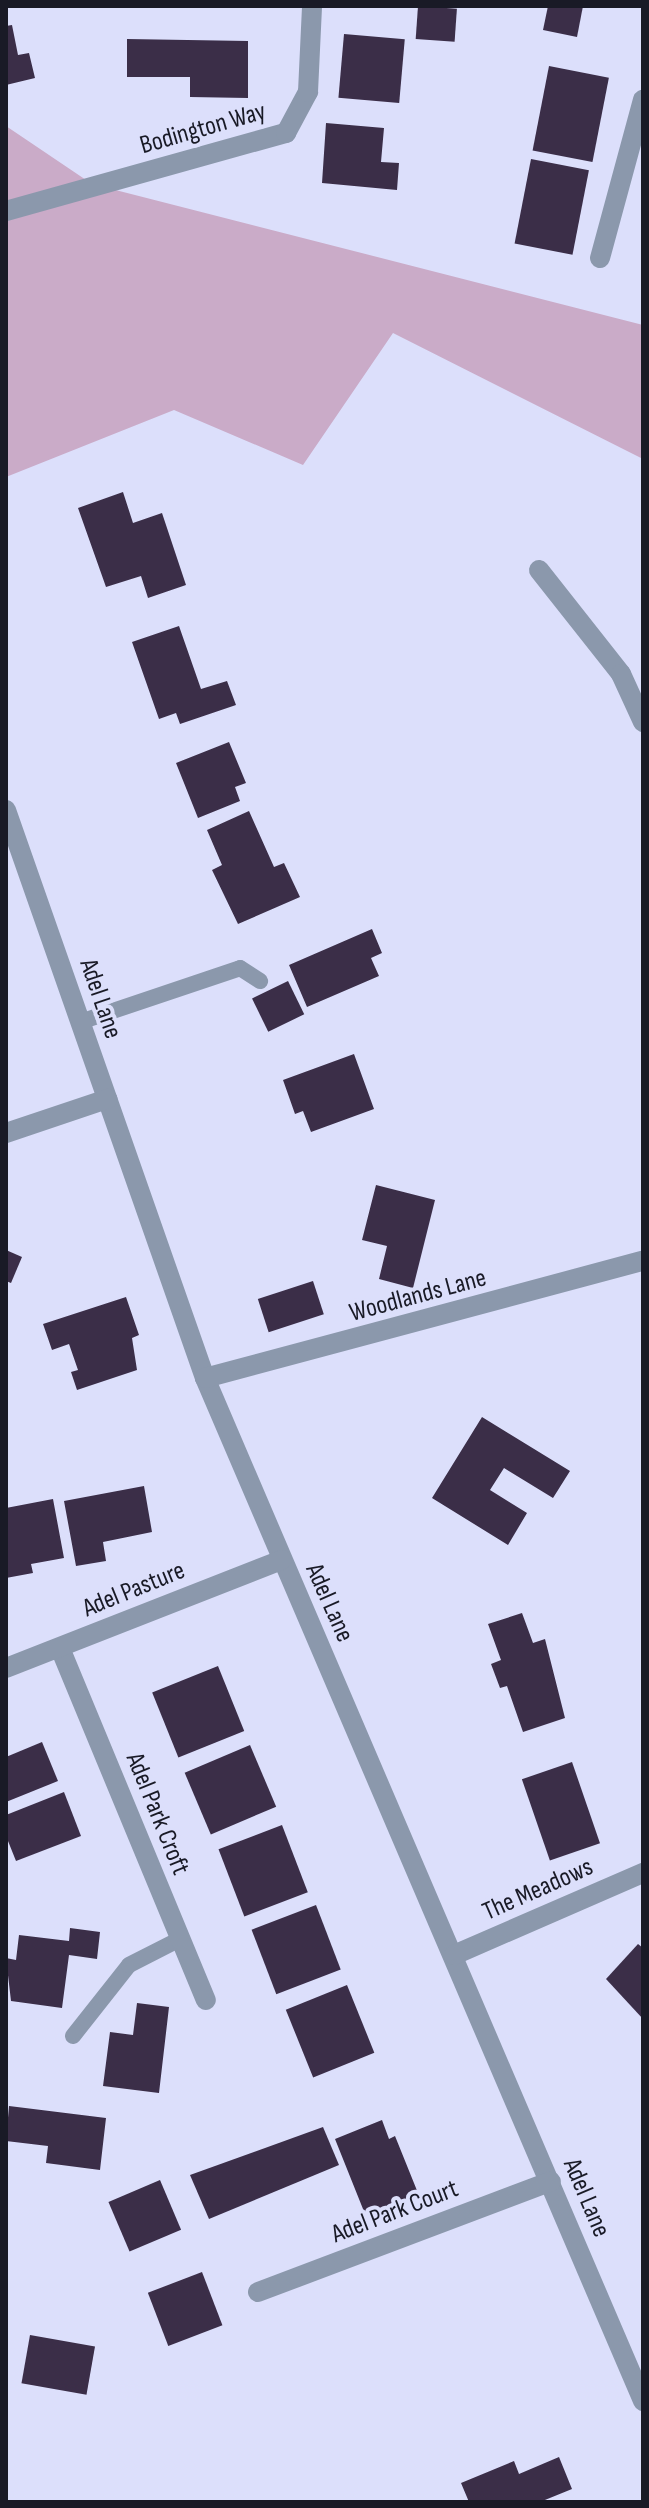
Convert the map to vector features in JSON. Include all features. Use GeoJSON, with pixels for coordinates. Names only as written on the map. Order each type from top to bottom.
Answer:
{"type":"FeatureCollection","features":[{"type":"Feature","properties":{"kind":"street","name":"Bodington Way"},"geometry":{"type":"LineString","coordinates":[[6,211],[286,133],[308,92],[312,6]]}},
{"type":"Feature","properties":{"kind":"street"},"geometry":{"type":"LineString","coordinates":[[600,258],[643,100]]}},
{"type":"Feature","properties":{"kind":"street"},"geometry":{"type":"LineString","coordinates":[[539,570],[621,674],[643,722]]}},
{"type":"Feature","properties":{"kind":"street","name":"Adel Lane"},"geometry":{"type":"LineString","coordinates":[[6,810],[205,1378],[643,2401]]}},
{"type":"Feature","properties":{"kind":"street"},"geometry":{"type":"LineString","coordinates":[[6,1133],[107,1099]]}},
{"type":"Feature","properties":{"kind":"street","name":"Woodlands Lane"},"geometry":{"type":"LineString","coordinates":[[205,1378],[643,1261]]}},
{"type":"Feature","properties":{"kind":"street","name":"Adel Pasture"},"geometry":{"type":"LineString","coordinates":[[6,1668],[282,1560]]}},
{"type":"Feature","properties":{"kind":"street","name":"Adel Park Croft"},"geometry":{"type":"LineString","coordinates":[[60,1648],[206,2000]]}},
{"type":"Feature","properties":{"kind":"street","name":"The Meadows"},"geometry":{"type":"LineString","coordinates":[[454,1955],[643,1873]]}},
{"type":"Feature","properties":{"kind":"street","name":"Adel Park Court"},"geometry":{"type":"LineString","coordinates":[[258,2292],[551,2181]]}},
{"type":"Feature","properties":{"kind":"lane"},"geometry":{"type":"LineString","coordinates":[[80,1022],[240,968],[260,981]]}},
{"type":"Feature","properties":{"kind":"lane"},"geometry":{"type":"LineString","coordinates":[[73,2036],[129,1965],[180,1939]]}},
{"type":"Feature","properties":{"kind":"shaded area"},"geometry":{"type":"Polygon","coordinates":[[[6,126],[92,184],[643,325],[643,459],[393,333],[303,465],[174,410],[6,477],[6,126]]]}},
{"type":"Feature","properties":{"kind":"building"},"geometry":{"type":"Polygon","coordinates":[[[418,6],[457,9],[455,42],[416,39],[418,6]]]}},
{"type":"Feature","properties":{"kind":"building"},"geometry":{"type":"Polygon","coordinates":[[[548,6],[583,6],[577,37],[543,30],[548,6]]]}},
{"type":"Feature","properties":{"kind":"building"},"geometry":{"type":"Polygon","coordinates":[[[12,25],[18,55],[29,53],[35,78],[6,85],[6,26],[12,25]]]}},
{"type":"Feature","properties":{"kind":"building"},"geometry":{"type":"Polygon","coordinates":[[[344,34],[405,39],[399,103],[338,98],[344,34]]]}},
{"type":"Feature","properties":{"kind":"building"},"geometry":{"type":"Polygon","coordinates":[[[127,39],[248,41],[248,98],[190,97],[190,77],[127,77],[127,39]]]}},
{"type":"Feature","properties":{"kind":"building"},"geometry":{"type":"Polygon","coordinates":[[[549,66],[609,78],[592,162],[533,150],[549,66]]]}},
{"type":"Feature","properties":{"kind":"building"},"geometry":{"type":"Polygon","coordinates":[[[326,123],[384,128],[381,162],[399,163],[397,190],[322,183],[326,123]]]}},
{"type":"Feature","properties":{"kind":"building"},"geometry":{"type":"Polygon","coordinates":[[[531,159],[589,170],[573,255],[515,243],[531,159]]]}},
{"type":"Feature","properties":{"kind":"building"},"geometry":{"type":"Polygon","coordinates":[[[123,492],[133,523],[162,513],[186,585],[148,598],[141,576],[106,587],[78,508],[123,492]]]}},
{"type":"Feature","properties":{"kind":"building"},"geometry":{"type":"Polygon","coordinates":[[[179,626],[201,689],[227,681],[236,705],[180,724],[176,713],[159,719],[132,642],[179,626]]]}},
{"type":"Feature","properties":{"kind":"building"},"geometry":{"type":"Polygon","coordinates":[[[229,742],[246,783],[235,787],[240,801],[198,818],[176,763],[229,742]]]}},
{"type":"Feature","properties":{"kind":"building"},"geometry":{"type":"Polygon","coordinates":[[[249,811],[274,867],[284,863],[300,897],[238,924],[212,870],[222,865],[207,830],[249,811]]]}},
{"type":"Feature","properties":{"kind":"building"},"geometry":{"type":"Polygon","coordinates":[[[372,929],[382,953],[371,958],[379,976],[307,1007],[289,965],[372,929]]]}},
{"type":"Feature","properties":{"kind":"building"},"geometry":{"type":"Polygon","coordinates":[[[288,981],[304,1014],[268,1032],[252,999],[288,981]]]}},
{"type":"Feature","properties":{"kind":"building"},"geometry":{"type":"Polygon","coordinates":[[[354,1054],[374,1109],[311,1132],[303,1111],[295,1114],[283,1080],[354,1054]]]}},
{"type":"Feature","properties":{"kind":"building"},"geometry":{"type":"Polygon","coordinates":[[[376,1185],[435,1200],[413,1288],[379,1279],[387,1246],[362,1240],[376,1185]]]}},
{"type":"Feature","properties":{"kind":"building"},"geometry":{"type":"Polygon","coordinates":[[[6,1250],[22,1257],[11,1283],[6,1281],[6,1250]]]}},
{"type":"Feature","properties":{"kind":"building"},"geometry":{"type":"Polygon","coordinates":[[[313,1281],[324,1314],[269,1332],[258,1299],[313,1281]]]}},
{"type":"Feature","properties":{"kind":"building"},"geometry":{"type":"Polygon","coordinates":[[[126,1297],[139,1335],[132,1338],[137,1370],[77,1390],[71,1372],[78,1370],[69,1344],[52,1350],[43,1324],[126,1297]]]}},
{"type":"Feature","properties":{"kind":"building"},"geometry":{"type":"Polygon","coordinates":[[[482,1417],[570,1471],[553,1498],[504,1468],[490,1490],[527,1513],[508,1545],[432,1498],[482,1417]]]}},
{"type":"Feature","properties":{"kind":"building"},"geometry":{"type":"Polygon","coordinates":[[[144,1486],[152,1532],[103,1542],[106,1561],[76,1566],[64,1501],[144,1486]]]}},
{"type":"Feature","properties":{"kind":"building"},"geometry":{"type":"Polygon","coordinates":[[[53,1499],[64,1558],[31,1564],[33,1573],[6,1578],[6,1508],[53,1499]]]}},
{"type":"Feature","properties":{"kind":"building"},"geometry":{"type":"Polygon","coordinates":[[[522,1613],[533,1643],[545,1639],[565,1718],[523,1732],[507,1686],[500,1688],[491,1664],[501,1660],[488,1624],[522,1613]]]}},
{"type":"Feature","properties":{"kind":"building"},"geometry":{"type":"Polygon","coordinates":[[[218,1666],[244,1731],[178,1757],[152,1693],[218,1666]]]}},
{"type":"Feature","properties":{"kind":"building"},"geometry":{"type":"Polygon","coordinates":[[[42,1742],[58,1781],[6,1802],[6,1757],[42,1742]]]}},
{"type":"Feature","properties":{"kind":"building"},"geometry":{"type":"Polygon","coordinates":[[[250,1745],[276,1807],[211,1834],[185,1773],[250,1745]]]}},
{"type":"Feature","properties":{"kind":"building"},"geometry":{"type":"Polygon","coordinates":[[[572,1762],[600,1843],[550,1861],[522,1779],[572,1762]]]}},
{"type":"Feature","properties":{"kind":"building"},"geometry":{"type":"Polygon","coordinates":[[[64,1792],[81,1836],[16,1861],[6,1836],[6,1815],[64,1792]]]}},
{"type":"Feature","properties":{"kind":"building"},"geometry":{"type":"Polygon","coordinates":[[[282,1825],[308,1892],[244,1917],[219,1849],[282,1825]]]}},
{"type":"Feature","properties":{"kind":"building"},"geometry":{"type":"Polygon","coordinates":[[[316,1905],[341,1969],[276,1994],[252,1930],[316,1905]]]}},
{"type":"Feature","properties":{"kind":"building"},"geometry":{"type":"Polygon","coordinates":[[[70,1928],[100,1932],[97,1959],[69,1955],[62,2008],[11,2001],[6,1958],[16,1960],[19,1935],[69,1941],[70,1928]]]}},
{"type":"Feature","properties":{"kind":"building"},"geometry":{"type":"Polygon","coordinates":[[[638,1944],[643,1948],[643,2019],[606,1979],[638,1944]]]}},
{"type":"Feature","properties":{"kind":"building"},"geometry":{"type":"Polygon","coordinates":[[[347,1985],[374,2053],[313,2077],[286,2010],[347,1985]]]}},
{"type":"Feature","properties":{"kind":"building"},"geometry":{"type":"Polygon","coordinates":[[[137,2003],[169,2007],[159,2093],[103,2086],[110,2032],[133,2035],[137,2003]]]}},
{"type":"Feature","properties":{"kind":"building"},"geometry":{"type":"Polygon","coordinates":[[[9,2106],[106,2118],[100,2170],[46,2163],[48,2146],[6,2141],[9,2106]]]}},
{"type":"Feature","properties":{"kind":"building"},"geometry":{"type":"Polygon","coordinates":[[[382,2120],[389,2139],[395,2136],[420,2198],[367,2219],[335,2139],[382,2120]]]}},
{"type":"Feature","properties":{"kind":"building"},"geometry":{"type":"Polygon","coordinates":[[[323,2127],[339,2165],[209,2219],[190,2175],[323,2127]]]}},
{"type":"Feature","properties":{"kind":"building"},"geometry":{"type":"Polygon","coordinates":[[[160,2180],[181,2230],[130,2252],[108,2202],[160,2180]]]}},
{"type":"Feature","properties":{"kind":"building"},"geometry":{"type":"Polygon","coordinates":[[[202,2272],[222,2325],[168,2346],[148,2293],[202,2272]]]}},
{"type":"Feature","properties":{"kind":"building"},"geometry":{"type":"Polygon","coordinates":[[[30,2335],[95,2346],[86,2395],[21,2383],[30,2335]]]}},
{"type":"Feature","properties":{"kind":"building"},"geometry":{"type":"Polygon","coordinates":[[[559,2457],[572,2489],[540,2502],[469,2502],[461,2483],[514,2461],[519,2474],[559,2457]]]}}]}
